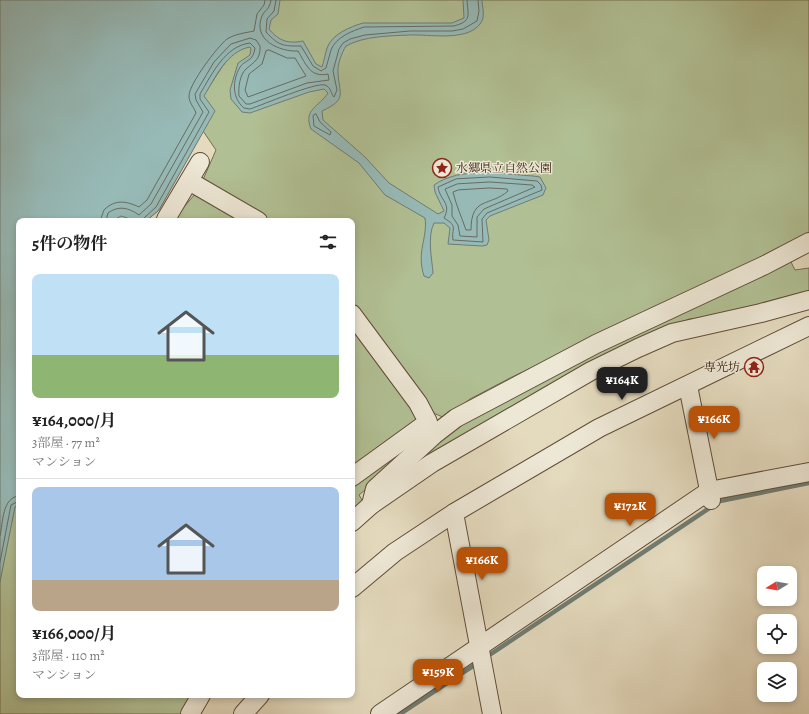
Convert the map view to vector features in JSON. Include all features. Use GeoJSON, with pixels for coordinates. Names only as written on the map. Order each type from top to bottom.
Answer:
{"type":"FeatureCollection","features":[{"type":"Feature","properties":{"kind":"street"},"geometry":{"type":"LineString","coordinates":[[167,218],[200,162]]}},
{"type":"Feature","properties":{"kind":"street"},"geometry":{"type":"LineString","coordinates":[[189,181],[253,218]]}},
{"type":"Feature","properties":{"kind":"street"},"geometry":{"type":"LineString","coordinates":[[355,476],[431,428],[456,418],[596,344],[765,265],[809,242]]}},
{"type":"Feature","properties":{"kind":"street"},"geometry":{"type":"LineString","coordinates":[[355,519],[371,506],[432,463],[591,371],[638,348],[672,333],[746,317],[809,300]]}},
{"type":"Feature","properties":{"kind":"street"},"geometry":{"type":"LineString","coordinates":[[355,318],[418,403],[431,428]]}},
{"type":"Feature","properties":{"kind":"street"},"geometry":{"type":"LineString","coordinates":[[355,585],[395,552],[454,513],[599,428],[809,326]]}},
{"type":"Feature","properties":{"kind":"street"},"geometry":{"type":"LineString","coordinates":[[688,386],[710,496]]}},
{"type":"Feature","properties":{"kind":"street"},"geometry":{"type":"LineString","coordinates":[[371,506],[375,489],[431,428]]}},
{"type":"Feature","properties":{"kind":"street"},"geometry":{"type":"LineString","coordinates":[[380,714],[480,657],[710,496],[809,472]]}},
{"type":"Feature","properties":{"kind":"street"},"geometry":{"type":"LineString","coordinates":[[454,513],[480,657],[492,714]]}},
{"type":"Feature","properties":{"kind":"street"},"geometry":{"type":"LineString","coordinates":[[190,714],[199,698]]}},
{"type":"Feature","properties":{"kind":"street"},"geometry":{"type":"LineString","coordinates":[[243,714],[255,703]]}},
{"type":"Feature","properties":{"kind":"green space"},"geometry":{"type":"Polygon","coordinates":[[[271,0],[809,0],[809,234],[510,378],[470,399],[445,418],[431,412],[355,311],[355,218],[257,218],[202,182],[216,150],[203,131],[159,210],[150,218],[101,218],[203,96],[222,67],[271,0]]]}},
{"type":"Feature","properties":{"kind":"green space"},"geometry":{"type":"Polygon","coordinates":[[[195,194],[243,218],[175,218],[195,194]]]}},
{"type":"Feature","properties":{"kind":"green space"},"geometry":{"type":"Polygon","coordinates":[[[789,258],[795,270],[809,268],[809,293],[701,318],[689,319],[667,329],[385,488],[402,467],[475,412],[789,258]]]}},
{"type":"Feature","properties":{"kind":"green space"},"geometry":{"type":"Polygon","coordinates":[[[355,326],[408,397],[426,434],[384,474],[359,495],[364,503],[355,510],[355,326]]]}},
{"type":"Feature","properties":{"kind":"green space"},"geometry":{"type":"Polygon","coordinates":[[[16,416],[16,698],[193,698],[184,714],[0,714],[0,536],[16,416]]]}},
{"type":"Feature","properties":{"kind":"water"},"geometry":{"type":"Polygon","coordinates":[[[0,0],[280,0],[278,14],[271,20],[269,29],[284,41],[303,41],[316,64],[322,67],[329,43],[337,35],[353,27],[363,23],[452,23],[464,18],[463,0],[482,0],[482,21],[474,30],[466,33],[447,36],[409,35],[377,37],[361,40],[346,46],[341,55],[338,66],[340,91],[339,99],[336,103],[322,111],[323,120],[365,157],[389,183],[438,214],[444,211],[435,192],[434,185],[456,175],[469,173],[495,173],[540,177],[546,188],[543,195],[490,216],[486,220],[489,240],[487,245],[448,244],[450,228],[444,223],[434,223],[430,241],[433,273],[429,278],[424,276],[421,259],[425,232],[425,218],[385,195],[359,163],[311,129],[309,122],[310,113],[328,93],[324,89],[309,92],[250,113],[242,112],[231,99],[230,90],[238,63],[250,55],[250,47],[235,54],[222,66],[204,96],[215,111],[159,210],[150,218],[127,218],[121,216],[117,218],[16,218],[16,506],[0,582],[0,0]]]}},
{"type":"Feature","properties":{"kind":"waterway"},"geometry":{"type":"LineString","coordinates":[[485,658],[720,501],[809,483]]}},
{"type":"Feature","properties":{"kind":"waterway"},"geometry":{"type":"LineString","coordinates":[[400,714],[479,662]]}},
{"type":"Feature","properties":{"kind":"place","name":"水郷県立自然公園"},"geometry":{"type":"Point","coordinates":[442,168]}},
{"type":"Feature","properties":{"kind":"place","name":"専光坊"},"geometry":{"type":"Point","coordinates":[754,367]}}]}
